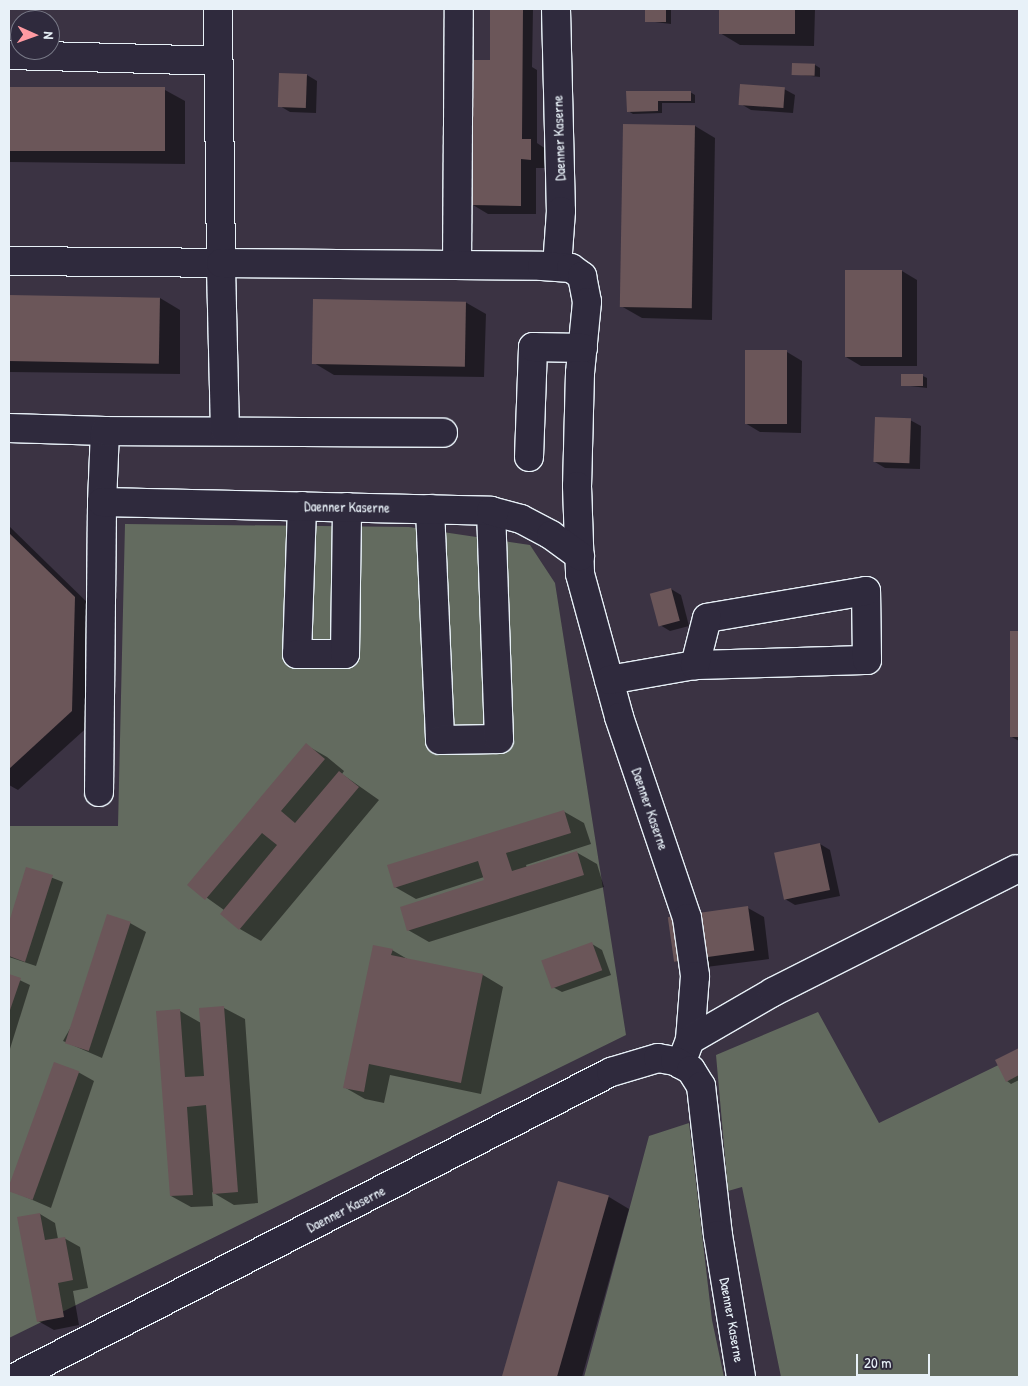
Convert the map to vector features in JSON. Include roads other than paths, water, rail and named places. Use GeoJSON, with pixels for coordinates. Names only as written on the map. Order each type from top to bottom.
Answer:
{"type":"FeatureCollection","features":[{"type":"Feature","properties":{"kind":"street"},"geometry":{"type":"LineString","coordinates":[[218,9],[225,431]]}},
{"type":"Feature","properties":{"kind":"street"},"geometry":{"type":"LineString","coordinates":[[457,265],[459,9]]}},
{"type":"Feature","properties":{"kind":"street","name":"Daenner Kaserne"},"geometry":{"type":"LineString","coordinates":[[556,9],[561,210],[557,267]]}},
{"type":"Feature","properties":{"kind":"street"},"geometry":{"type":"LineString","coordinates":[[9,55],[218,61]]}},
{"type":"Feature","properties":{"kind":"street","name":"Daenner Kaserne"},"geometry":{"type":"LineString","coordinates":[[9,261],[557,267],[570,268],[582,276],[587,302],[582,348],[578,477],[580,574],[609,680],[687,918],[695,976],[685,1052],[691,1070],[701,1086],[718,1235],[741,1377]]}},
{"type":"Feature","properties":{"kind":"street"},"geometry":{"type":"LineString","coordinates":[[529,457],[533,347],[582,348]]}},
{"type":"Feature","properties":{"kind":"street"},"geometry":{"type":"LineString","coordinates":[[9,428],[105,431],[443,434]]}},
{"type":"Feature","properties":{"kind":"street"},"geometry":{"type":"LineString","coordinates":[[99,792],[102,502],[105,431]]}},
{"type":"Feature","properties":{"kind":"street","name":"Daenner Kaserne"},"geometry":{"type":"LineString","coordinates":[[102,502],[491,511],[521,519],[551,535],[580,556]]}},
{"type":"Feature","properties":{"kind":"street"},"geometry":{"type":"LineString","coordinates":[[302,506],[297,654],[345,654],[347,507]]}},
{"type":"Feature","properties":{"kind":"street"},"geometry":{"type":"LineString","coordinates":[[430,509],[440,740],[499,739],[491,511]]}},
{"type":"Feature","properties":{"kind":"street"},"geometry":{"type":"LineString","coordinates":[[609,680],[695,665],[867,660],[866,591],[707,618],[695,665]]}},
{"type":"Feature","properties":{"kind":"street"},"geometry":{"type":"LineString","coordinates":[[685,1052],[773,992],[1016,869]]}},
{"type":"Feature","properties":{"kind":"street","name":"Daenner Kaserne"},"geometry":{"type":"LineString","coordinates":[[16,1377],[611,1072],[685,1052]]}}]}
